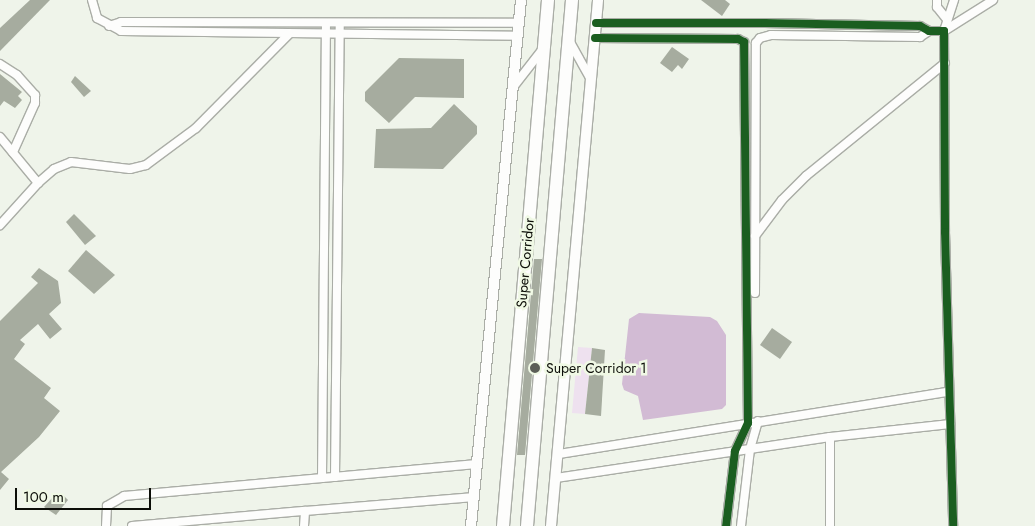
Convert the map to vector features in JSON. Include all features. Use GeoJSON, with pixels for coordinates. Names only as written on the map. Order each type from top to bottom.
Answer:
{"type":"FeatureCollection","features":[{"type":"Feature","properties":{"kind":"main road","name":"Super Corridor"},"geometry":{"type":"LineString","coordinates":[[503,526],[548,0]]}},
{"type":"Feature","properties":{"kind":"main road","name":"Super Corridor"},"geometry":{"type":"LineString","coordinates":[[527,526],[572,0]]}},
{"type":"Feature","properties":{"kind":"street"},"geometry":{"type":"LineString","coordinates":[[92,0],[97,18],[121,31],[518,36]]}},
{"type":"Feature","properties":{"kind":"street"},"geometry":{"type":"LineString","coordinates":[[471,526],[521,0]]}},
{"type":"Feature","properties":{"kind":"street"},"geometry":{"type":"LineString","coordinates":[[551,526],[559,454],[598,0]]}},
{"type":"Feature","properties":{"kind":"street"},"geometry":{"type":"LineString","coordinates":[[937,0],[937,7],[946,18]]}},
{"type":"Feature","properties":{"kind":"street"},"geometry":{"type":"LineString","coordinates":[[953,526],[948,392],[944,31],[946,18],[954,7],[954,0]]}},
{"type":"Feature","properties":{"kind":"street"},"geometry":{"type":"LineString","coordinates":[[596,23],[920,26],[929,31],[944,31],[993,0]]}},
{"type":"Feature","properties":{"kind":"street"},"geometry":{"type":"LineString","coordinates":[[109,26],[121,22],[519,23]]}},
{"type":"Feature","properties":{"kind":"street"},"geometry":{"type":"LineString","coordinates":[[335,477],[340,23]]}},
{"type":"Feature","properties":{"kind":"street"},"geometry":{"type":"LineString","coordinates":[[322,478],[326,24]]}},
{"type":"Feature","properties":{"kind":"street"},"geometry":{"type":"LineString","coordinates":[[755,293],[754,53],[760,38],[771,35],[920,37],[929,31]]}},
{"type":"Feature","properties":{"kind":"street"},"geometry":{"type":"LineString","coordinates":[[0,225],[38,183],[54,169],[71,162],[130,169],[146,165],[196,128],[289,34]]}},
{"type":"Feature","properties":{"kind":"street"},"geometry":{"type":"LineString","coordinates":[[595,38],[738,39],[744,42],[748,423],[735,451],[726,526]]}},
{"type":"Feature","properties":{"kind":"street"},"geometry":{"type":"LineString","coordinates":[[569,40],[591,82]]}},
{"type":"Feature","properties":{"kind":"street"},"geometry":{"type":"LineString","coordinates":[[514,86],[544,48]]}},
{"type":"Feature","properties":{"kind":"street"},"geometry":{"type":"LineString","coordinates":[[754,237],[782,200],[806,176],[945,63]]}},
{"type":"Feature","properties":{"kind":"street"},"geometry":{"type":"LineString","coordinates":[[0,64],[24,82],[35,95],[34,103],[13,152]]}},
{"type":"Feature","properties":{"kind":"street"},"geometry":{"type":"LineString","coordinates":[[0,137],[38,183]]}},
{"type":"Feature","properties":{"kind":"street"},"geometry":{"type":"LineString","coordinates":[[559,454],[948,392]]}},
{"type":"Feature","properties":{"kind":"street"},"geometry":{"type":"LineString","coordinates":[[741,526],[750,449],[758,421]]}},
{"type":"Feature","properties":{"kind":"street"},"geometry":{"type":"LineString","coordinates":[[556,478],[735,451],[950,424]]}},
{"type":"Feature","properties":{"kind":"street"},"geometry":{"type":"LineString","coordinates":[[830,438],[830,526]]}},
{"type":"Feature","properties":{"kind":"street"},"geometry":{"type":"LineString","coordinates":[[106,526],[107,506],[124,496],[477,464]]}},
{"type":"Feature","properties":{"kind":"street"},"geometry":{"type":"LineString","coordinates":[[132,526],[474,497]]}},
{"type":"Feature","properties":{"kind":"street"},"geometry":{"type":"LineString","coordinates":[[304,526],[305,511]]}},
{"type":"Feature","properties":{"kind":"shaded area"},"geometry":{"type":"Polygon","coordinates":[[[639,313],[710,317],[717,321],[726,335],[726,405],[722,409],[643,420],[638,396],[624,390],[622,384],[629,319],[639,313]]]}},
{"type":"Feature","properties":{"kind":"shaded area"},"geometry":{"type":"Polygon","coordinates":[[[578,347],[592,348],[585,414],[572,413],[578,347]]]}},
{"type":"Feature","properties":{"kind":"building"},"geometry":{"type":"Polygon","coordinates":[[[30,0],[50,0],[0,51],[0,28],[30,0]]]}},
{"type":"Feature","properties":{"kind":"building"},"geometry":{"type":"Polygon","coordinates":[[[701,0],[725,0],[730,4],[722,16],[701,0]]]}},
{"type":"Feature","properties":{"kind":"building"},"geometry":{"type":"Polygon","coordinates":[[[672,47],[689,59],[682,69],[678,65],[672,72],[660,63],[672,47]]]}},
{"type":"Feature","properties":{"kind":"building"},"geometry":{"type":"Polygon","coordinates":[[[399,58],[464,59],[464,98],[415,97],[389,123],[365,101],[365,92],[399,58]]]}},
{"type":"Feature","properties":{"kind":"building"},"geometry":{"type":"Polygon","coordinates":[[[0,74],[22,92],[18,96],[22,100],[15,108],[4,101],[0,106],[0,74]]]}},
{"type":"Feature","properties":{"kind":"building"},"geometry":{"type":"Polygon","coordinates":[[[75,76],[91,91],[84,97],[71,82],[75,76]]]}},
{"type":"Feature","properties":{"kind":"building"},"geometry":{"type":"Polygon","coordinates":[[[454,104],[477,126],[477,134],[443,169],[374,168],[376,129],[431,128],[454,104]]]}},
{"type":"Feature","properties":{"kind":"building"},"geometry":{"type":"Polygon","coordinates":[[[74,214],[96,236],[85,245],[66,222],[74,214]]]}},
{"type":"Feature","properties":{"kind":"building"},"geometry":{"type":"Polygon","coordinates":[[[86,250],[115,275],[94,294],[68,271],[86,250]]]}},
{"type":"Feature","properties":{"kind":"building"},"geometry":{"type":"Polygon","coordinates":[[[534,259],[542,259],[525,455],[517,455],[534,259]]]}},
{"type":"Feature","properties":{"kind":"building"},"geometry":{"type":"Polygon","coordinates":[[[39,268],[58,281],[61,303],[49,314],[62,329],[50,339],[38,324],[20,340],[25,344],[14,359],[51,388],[44,398],[60,411],[39,437],[1,472],[9,479],[0,490],[0,321],[38,283],[31,277],[39,268]]]}},
{"type":"Feature","properties":{"kind":"building"},"geometry":{"type":"Polygon","coordinates":[[[772,328],[792,342],[780,359],[760,345],[772,328]]]}},
{"type":"Feature","properties":{"kind":"building"},"geometry":{"type":"Polygon","coordinates":[[[592,348],[605,350],[601,416],[585,414],[592,348]]]}},
{"type":"Feature","properties":{"kind":"building"},"geometry":{"type":"Polygon","coordinates":[[[64,496],[68,500],[56,515],[44,507],[53,497],[64,496]]]}},
{"type":"Feature","properties":{"kind":"cycle path"},"geometry":{"type":"LineString","coordinates":[[596,23],[765,23],[920,26],[929,31],[944,31],[945,232],[953,526]]}},
{"type":"Feature","properties":{"kind":"cycle path"},"geometry":{"type":"LineString","coordinates":[[595,38],[738,39],[744,42],[748,423],[735,451],[726,526]]}},
{"type":"Feature","properties":{"kind":"place","name":"Super Corridor 1"},"geometry":{"type":"Point","coordinates":[535,368]}}]}
